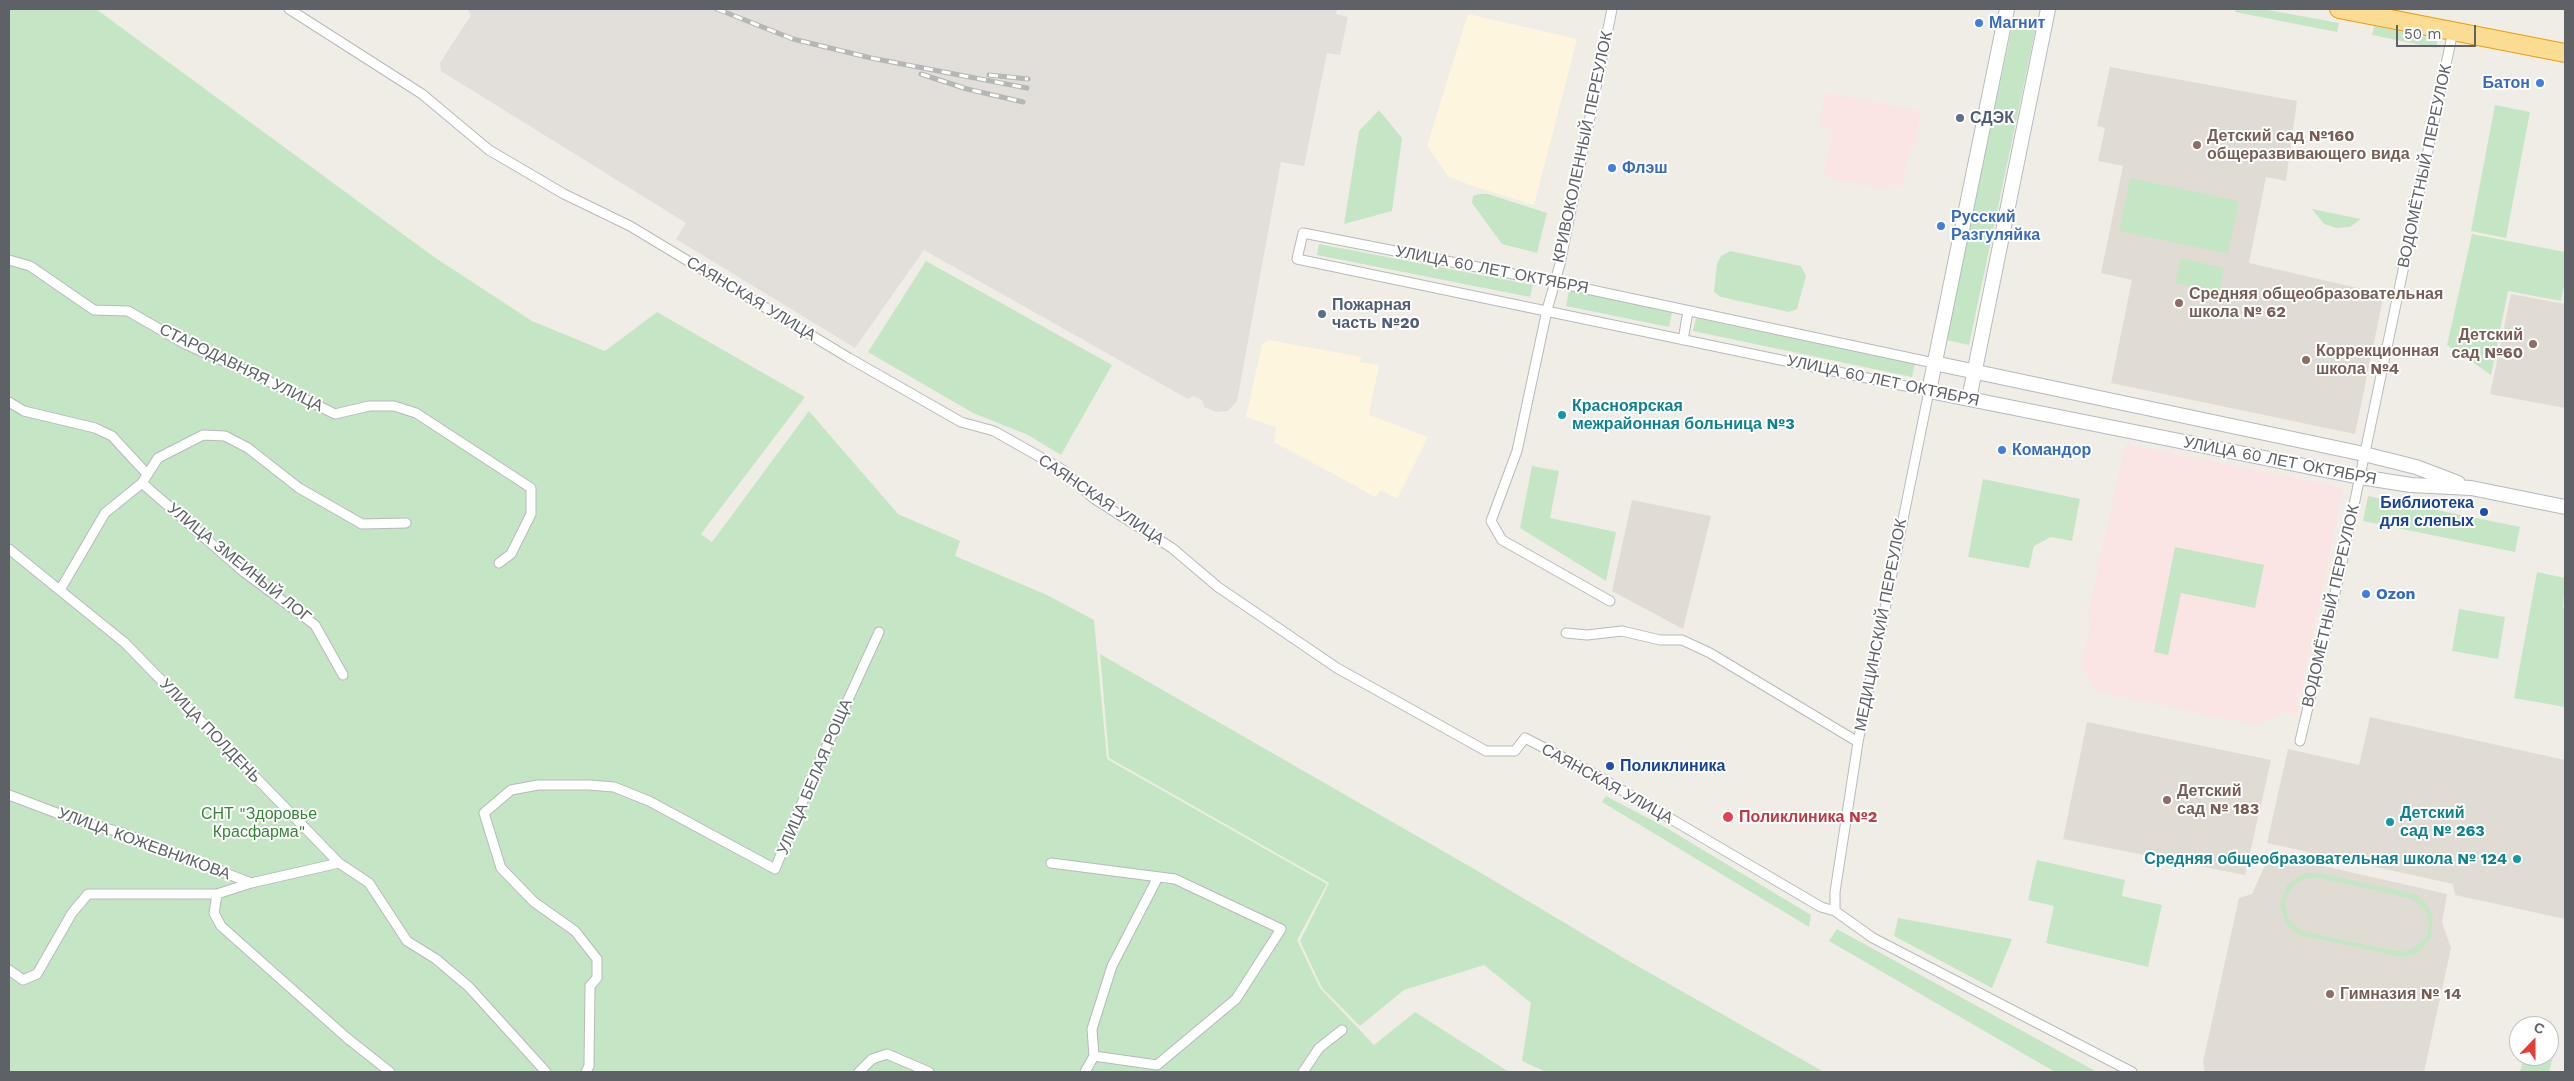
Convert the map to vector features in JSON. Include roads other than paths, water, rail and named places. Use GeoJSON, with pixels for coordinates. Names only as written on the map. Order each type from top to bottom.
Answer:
{"type":"FeatureCollection","features":[{"type":"Feature","properties":{"kind":"highway"},"geometry":{"type":"LineString","coordinates":[[2338,9],[2565,53]]}},
{"type":"Feature","properties":{"kind":"main road","name":"МЕДИЦИНСКИЙ ПЕРЕУЛОК"},"geometry":{"type":"LineString","coordinates":[[1929,391],[2007,9]]}},
{"type":"Feature","properties":{"kind":"main road"},"geometry":{"type":"LineString","coordinates":[[1969,399],[1976,372],[2048,9]]}},
{"type":"Feature","properties":{"kind":"main road","name":"УЛИЦА 60 ЛЕТ ОКТЯБРЯ"},"geometry":{"type":"LineString","coordinates":[[1934,364],[2364,454],[2416,467],[2471,488]]}},
{"type":"Feature","properties":{"kind":"main road","name":"УЛИЦА 60 ЛЕТ ОКТЯБРЯ"},"geometry":{"type":"LineString","coordinates":[[1929,391],[2360,477],[2412,485],[2471,488],[2565,507]]}},
{"type":"Feature","properties":{"kind":"street","name":"САЯНСКАЯ УЛИЦА"},"geometry":{"type":"LineString","coordinates":[[290,9],[422,94],[489,150],[564,194],[630,226],[961,422],[994,431],[1063,470],[1093,498],[1172,548],[1218,587],[1337,668],[1486,751],[1515,751],[1525,738],[1591,772],[1821,907],[1835,912]]}},
{"type":"Feature","properties":{"kind":"street","name":"КРИВОКОЛЕННЫЙ ПЕРЕУЛОК"},"geometry":{"type":"LineString","coordinates":[[1610,601],[1502,540],[1491,521],[1517,451],[1612,9]]}},
{"type":"Feature","properties":{"kind":"street","name":"ВОДОМЁТНЫЙ ПЕРЕУЛОК"},"geometry":{"type":"LineString","coordinates":[[2300,740],[2360,477],[2453,31]]}},
{"type":"Feature","properties":{"kind":"street","name":"УЛИЦА 60 ЛЕТ ОКТЯБРЯ"},"geometry":{"type":"LineString","coordinates":[[1929,391],[1297,259],[1303,233],[1554,282],[1934,364]]}},
{"type":"Feature","properties":{"kind":"street","name":"СТАРОДАВНЯЯ УЛИЦА"},"geometry":{"type":"LineString","coordinates":[[9,260],[30,266],[94,310],[128,310],[187,345],[258,376],[335,414],[369,406],[394,406],[416,413],[531,488],[531,514],[511,554],[499,564]]}},
{"type":"Feature","properties":{"kind":"street"},"geometry":{"type":"LineString","coordinates":[[1683,340],[1688,312]]}},
{"type":"Feature","properties":{"kind":"street","name":"МЕДИЦИНСКИЙ ПЕРЕУЛОК"},"geometry":{"type":"LineString","coordinates":[[1835,912],[1835,892],[1858,742],[1929,391]]}},
{"type":"Feature","properties":{"kind":"street"},"geometry":{"type":"LineString","coordinates":[[9,402],[24,411],[95,428],[112,436],[147,474]]}},
{"type":"Feature","properties":{"kind":"street"},"geometry":{"type":"LineString","coordinates":[[60,590],[105,513],[142,483],[158,458],[203,435],[225,436],[248,448],[299,488],[362,524],[406,524]]}},
{"type":"Feature","properties":{"kind":"street","name":"УЛИЦА ЗМЕИНЫЙ ЛОГ"},"geometry":{"type":"LineString","coordinates":[[142,483],[244,572],[315,625],[343,675]]}},
{"type":"Feature","properties":{"kind":"street","name":"УЛИЦА ПОЛДЕНЬ"},"geometry":{"type":"LineString","coordinates":[[9,549],[125,643],[339,863],[369,883],[407,941],[436,959],[468,987],[546,1072]]}},
{"type":"Feature","properties":{"kind":"street"},"geometry":{"type":"LineString","coordinates":[[1566,633],[1587,635],[1622,631],[1660,640],[1682,640],[1710,653],[1858,742]]}},
{"type":"Feature","properties":{"kind":"street","name":"УЛИЦА БЕЛАЯ РОЩА"},"geometry":{"type":"LineString","coordinates":[[586,1072],[589,1066],[590,986],[597,978],[597,959],[575,931],[534,902],[501,868],[484,812],[511,790],[538,785],[614,787],[649,801],[775,869],[814,774],[879,632]]}},
{"type":"Feature","properties":{"kind":"street","name":"УЛИЦА КОЖЕВНИКОВА"},"geometry":{"type":"LineString","coordinates":[[9,794],[70,818],[123,833],[251,883],[339,863]]}},
{"type":"Feature","properties":{"kind":"street"},"geometry":{"type":"LineString","coordinates":[[1052,863],[1175,879],[1281,930],[1236,999],[1157,1065],[1094,1056]]}},
{"type":"Feature","properties":{"kind":"street"},"geometry":{"type":"LineString","coordinates":[[1086,1072],[1094,1056],[1092,1029],[1112,966],[1158,877]]}},
{"type":"Feature","properties":{"kind":"street"},"geometry":{"type":"LineString","coordinates":[[9,970],[23,980],[37,974],[72,913],[88,894],[217,894],[251,883]]}},
{"type":"Feature","properties":{"kind":"street"},"geometry":{"type":"LineString","coordinates":[[217,894],[214,913],[221,926],[347,1038],[390,1072]]}},
{"type":"Feature","properties":{"kind":"street"},"geometry":{"type":"LineString","coordinates":[[1835,912],[1873,938],[2132,1072]]}},
{"type":"Feature","properties":{"kind":"street"},"geometry":{"type":"LineString","coordinates":[[1303,1072],[1319,1048],[1342,1030]]}},
{"type":"Feature","properties":{"kind":"street"},"geometry":{"type":"LineString","coordinates":[[859,1072],[872,1059],[887,1054],[929,1072]]}},
{"type":"Feature","properties":{"kind":"railway"},"geometry":{"type":"LineString","coordinates":[[717,9],[793,39],[871,58],[1027,88]]}},
{"type":"Feature","properties":{"kind":"railway"},"geometry":{"type":"LineString","coordinates":[[921,74],[967,89],[1023,102]]}},
{"type":"Feature","properties":{"kind":"railway"},"geometry":{"type":"LineString","coordinates":[[989,75],[1028,79]]}},
{"type":"Feature","properties":{"kind":"place","name":"Магнит"},"geometry":{"type":"Point","coordinates":[1979,23]}},
{"type":"Feature","properties":{"kind":"place","name":"Батон"},"geometry":{"type":"Point","coordinates":[2540,83]}},
{"type":"Feature","properties":{"kind":"place","name":"СДЭК"},"geometry":{"type":"Point","coordinates":[1960,118]}},
{"type":"Feature","properties":{"kind":"place","name":"Детский сад №160 общеразвивающего вида"},"geometry":{"type":"Point","coordinates":[2197,145]}},
{"type":"Feature","properties":{"kind":"place","name":"Флэш"},"geometry":{"type":"Point","coordinates":[1612,168]}},
{"type":"Feature","properties":{"kind":"place","name":"Русский Разгуляйка"},"geometry":{"type":"Point","coordinates":[1941,226]}},
{"type":"Feature","properties":{"kind":"place","name":"Средняя общеобразовательная школа № 62"},"geometry":{"type":"Point","coordinates":[2179,303]}},
{"type":"Feature","properties":{"kind":"place","name":"Пожарная часть №20"},"geometry":{"type":"Point","coordinates":[1322,314]}},
{"type":"Feature","properties":{"kind":"place","name":"Детский сад №60"},"geometry":{"type":"Point","coordinates":[2533,344]}},
{"type":"Feature","properties":{"kind":"place","name":"Коррекционная школа №4"},"geometry":{"type":"Point","coordinates":[2306,360]}},
{"type":"Feature","properties":{"kind":"place","name":"Красноярская межрайонная больница №3"},"geometry":{"type":"Point","coordinates":[1562,415]}},
{"type":"Feature","properties":{"kind":"place","name":"Командор"},"geometry":{"type":"Point","coordinates":[2002,450]}},
{"type":"Feature","properties":{"kind":"place","name":"Библиотека для слепых"},"geometry":{"type":"Point","coordinates":[2484,512]}},
{"type":"Feature","properties":{"kind":"place","name":"Ozon"},"geometry":{"type":"Point","coordinates":[2366,594]}},
{"type":"Feature","properties":{"kind":"place","name":"Поликлиника"},"geometry":{"type":"Point","coordinates":[1610,766]}},
{"type":"Feature","properties":{"kind":"place","name":"Детский сад № 183"},"geometry":{"type":"Point","coordinates":[2167,800]}},
{"type":"Feature","properties":{"kind":"place","name":"Поликлиника №2"},"geometry":{"type":"Point","coordinates":[1728,817]}},
{"type":"Feature","properties":{"kind":"place","name":"Детский сад № 263"},"geometry":{"type":"Point","coordinates":[2390,822]}},
{"type":"Feature","properties":{"kind":"place","name":"Средняя общеобразовательная школа № 124"},"geometry":{"type":"Point","coordinates":[2517,859]}},
{"type":"Feature","properties":{"kind":"place","name":"Гимназия № 14"},"geometry":{"type":"Point","coordinates":[2330,994]}},
{"type":"Feature","properties":{"kind":"park label","name":"СНТ \"Здоровье Красфарма\""},"geometry":{"type":"Point","coordinates":[259,823]}}]}
